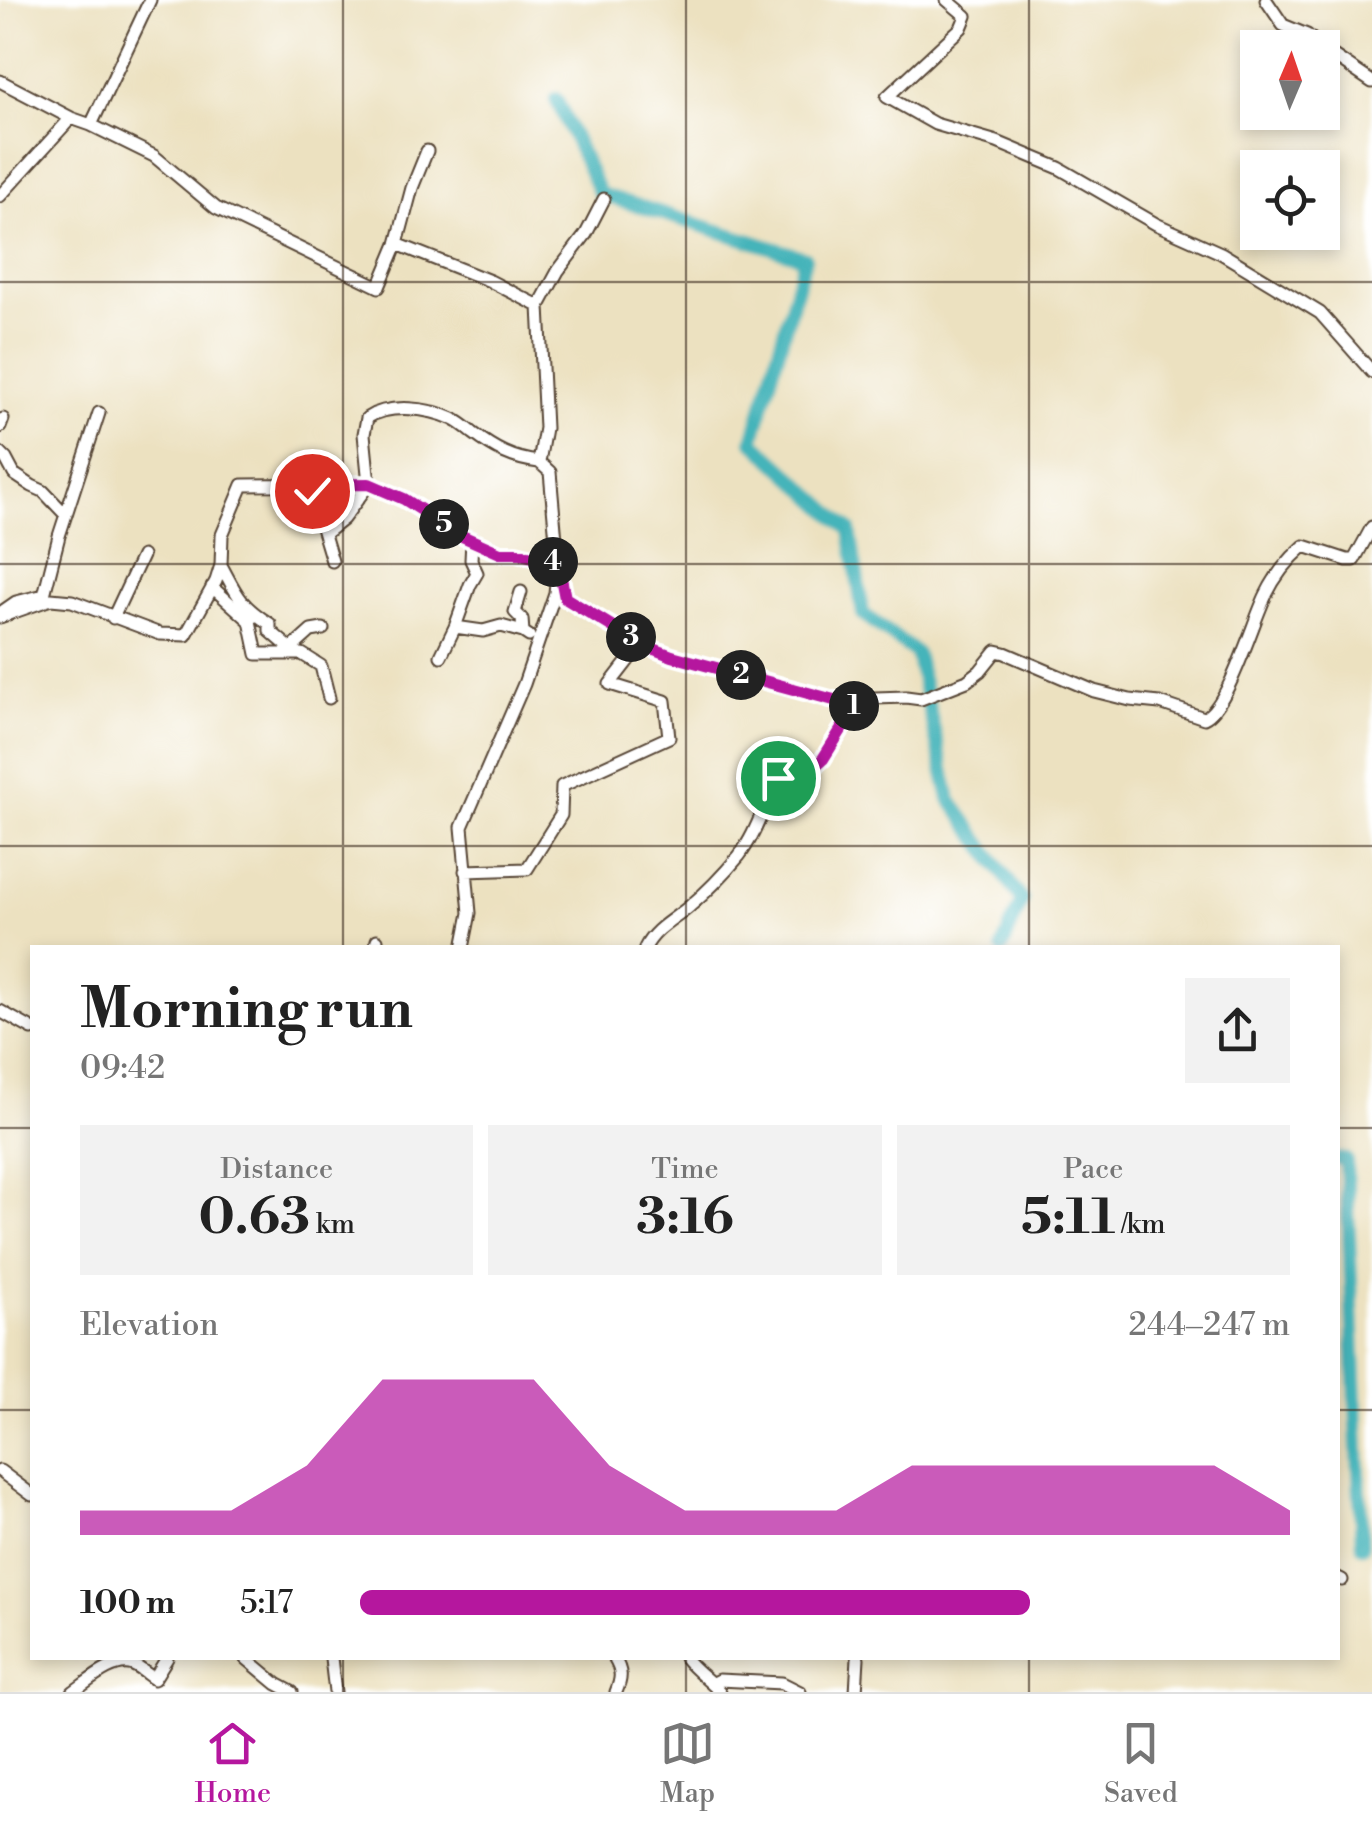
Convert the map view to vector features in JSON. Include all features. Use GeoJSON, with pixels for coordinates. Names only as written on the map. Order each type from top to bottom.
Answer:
{"type":"FeatureCollection","features":[{"type":"Feature","properties":{"kind":"street"},"geometry":{"type":"LineString","coordinates":[[91,124],[150,0]]}},
{"type":"Feature","properties":{"kind":"street"},"geometry":{"type":"LineString","coordinates":[[948,0],[966,16],[960,28],[887,96],[935,124],[997,142],[1060,168],[1156,224],[1220,253],[1320,313],[1372,372]]}},
{"type":"Feature","properties":{"kind":"street"},"geometry":{"type":"LineString","coordinates":[[1266,0],[1284,25],[1296,30]]}},
{"type":"Feature","properties":{"kind":"street"},"geometry":{"type":"LineString","coordinates":[[1340,60],[1372,82]]}},
{"type":"Feature","properties":{"kind":"street"},"geometry":{"type":"LineString","coordinates":[[0,81],[154,156],[216,208],[379,287],[427,152]]}},
{"type":"Feature","properties":{"kind":"street"},"geometry":{"type":"LineString","coordinates":[[0,196],[71,118]]}},
{"type":"Feature","properties":{"kind":"street"},"geometry":{"type":"LineString","coordinates":[[539,462],[545,428],[539,306],[604,200]]}},
{"type":"Feature","properties":{"kind":"street"},"geometry":{"type":"LineString","coordinates":[[396,244],[490,281],[539,306]]}},
{"type":"Feature","properties":{"kind":"street"},"geometry":{"type":"LineString","coordinates":[[323,532],[343,519],[369,484],[364,434],[368,418],[378,411],[414,408],[454,419],[492,448],[517,459],[539,462],[550,472],[565,598],[641,644],[672,656],[856,706]]}},
{"type":"Feature","properties":{"kind":"street"},"geometry":{"type":"LineString","coordinates":[[0,615],[16,602],[44,596],[65,514],[99,413]]}},
{"type":"Feature","properties":{"kind":"street"},"geometry":{"type":"LineString","coordinates":[[0,453],[14,474],[43,490],[65,514]]}},
{"type":"Feature","properties":{"kind":"street"},"geometry":{"type":"LineString","coordinates":[[323,532],[345,484]]}},
{"type":"Feature","properties":{"kind":"street"},"geometry":{"type":"LineString","coordinates":[[0,615],[51,599],[72,601],[160,634],[186,635],[216,581],[222,535],[242,485],[369,484],[404,499],[499,560],[516,553],[558,563]]}},
{"type":"Feature","properties":{"kind":"street"},"geometry":{"type":"LineString","coordinates":[[307,485],[332,561]]}},
{"type":"Feature","properties":{"kind":"street"},"geometry":{"type":"LineString","coordinates":[[647,945],[660,927],[687,909],[741,853],[786,767],[816,765],[823,759],[856,706],[875,698],[921,700],[980,672],[996,651],[1094,692],[1160,703],[1204,718],[1212,714],[1223,698],[1266,594],[1296,553],[1304,546],[1354,560],[1372,527]]}},
{"type":"Feature","properties":{"kind":"street"},"geometry":{"type":"LineString","coordinates":[[441,656],[477,573],[471,560],[472,540]]}},
{"type":"Feature","properties":{"kind":"street"},"geometry":{"type":"LineString","coordinates":[[113,618],[142,556]]}},
{"type":"Feature","properties":{"kind":"street"},"geometry":{"type":"LineString","coordinates":[[464,945],[470,913],[462,827],[524,684],[555,594],[558,563]]}},
{"type":"Feature","properties":{"kind":"street"},"geometry":{"type":"LineString","coordinates":[[221,564],[249,610],[270,624],[270,631],[291,648],[311,631],[323,629]]}},
{"type":"Feature","properties":{"kind":"street"},"geometry":{"type":"LineString","coordinates":[[212,587],[250,621],[257,654],[302,654],[321,666],[330,698]]}},
{"type":"Feature","properties":{"kind":"street"},"geometry":{"type":"LineString","coordinates":[[521,592],[515,612],[522,619],[523,632]]}},
{"type":"Feature","properties":{"kind":"street"},"geometry":{"type":"LineString","coordinates":[[454,627],[482,631],[501,626],[538,641]]}},
{"type":"Feature","properties":{"kind":"street"},"geometry":{"type":"LineString","coordinates":[[466,871],[527,869],[561,815],[562,786],[669,737],[665,701],[610,684],[641,644]]}},
{"type":"Feature","properties":{"kind":"street"},"geometry":{"type":"LineString","coordinates":[[0,1011],[30,1028]]}},
{"type":"Feature","properties":{"kind":"street"},"geometry":{"type":"LineString","coordinates":[[0,1471],[30,1494]]}},
{"type":"Feature","properties":{"kind":"street"},"geometry":{"type":"LineString","coordinates":[[73,1692],[122,1664],[132,1664],[154,1679],[166,1660]]}},
{"type":"Feature","properties":{"kind":"street"},"geometry":{"type":"LineString","coordinates":[[248,1660],[292,1692]]}},
{"type":"Feature","properties":{"kind":"street"},"geometry":{"type":"LineString","coordinates":[[331,1660],[336,1692]]}},
{"type":"Feature","properties":{"kind":"street"},"geometry":{"type":"LineString","coordinates":[[615,1660],[621,1677],[616,1692]]}},
{"type":"Feature","properties":{"kind":"street"},"geometry":{"type":"LineString","coordinates":[[687,1660],[716,1688],[718,1680],[782,1682],[800,1692]]}},
{"type":"Feature","properties":{"kind":"street"},"geometry":{"type":"LineString","coordinates":[[856,1692],[858,1660]]}},
{"type":"Feature","properties":{"kind":"waterway"},"geometry":{"type":"LineString","coordinates":[[556,99],[600,194],[805,258],[753,441],[850,530],[863,614],[916,653],[950,799],[1022,900],[1003,945]]}},
{"type":"Feature","properties":{"kind":"waterway"},"geometry":{"type":"LineString","coordinates":[[1340,1159],[1346,1160],[1362,1546]]}},
{"type":"Feature","properties":{"kind":"route"},"geometry":{"type":"LineString","coordinates":[[312,491],[307,485],[369,484],[404,499],[462,536],[500,553],[558,563],[565,598],[641,644],[856,706],[823,759],[816,765],[786,767],[778,778]]}}]}
